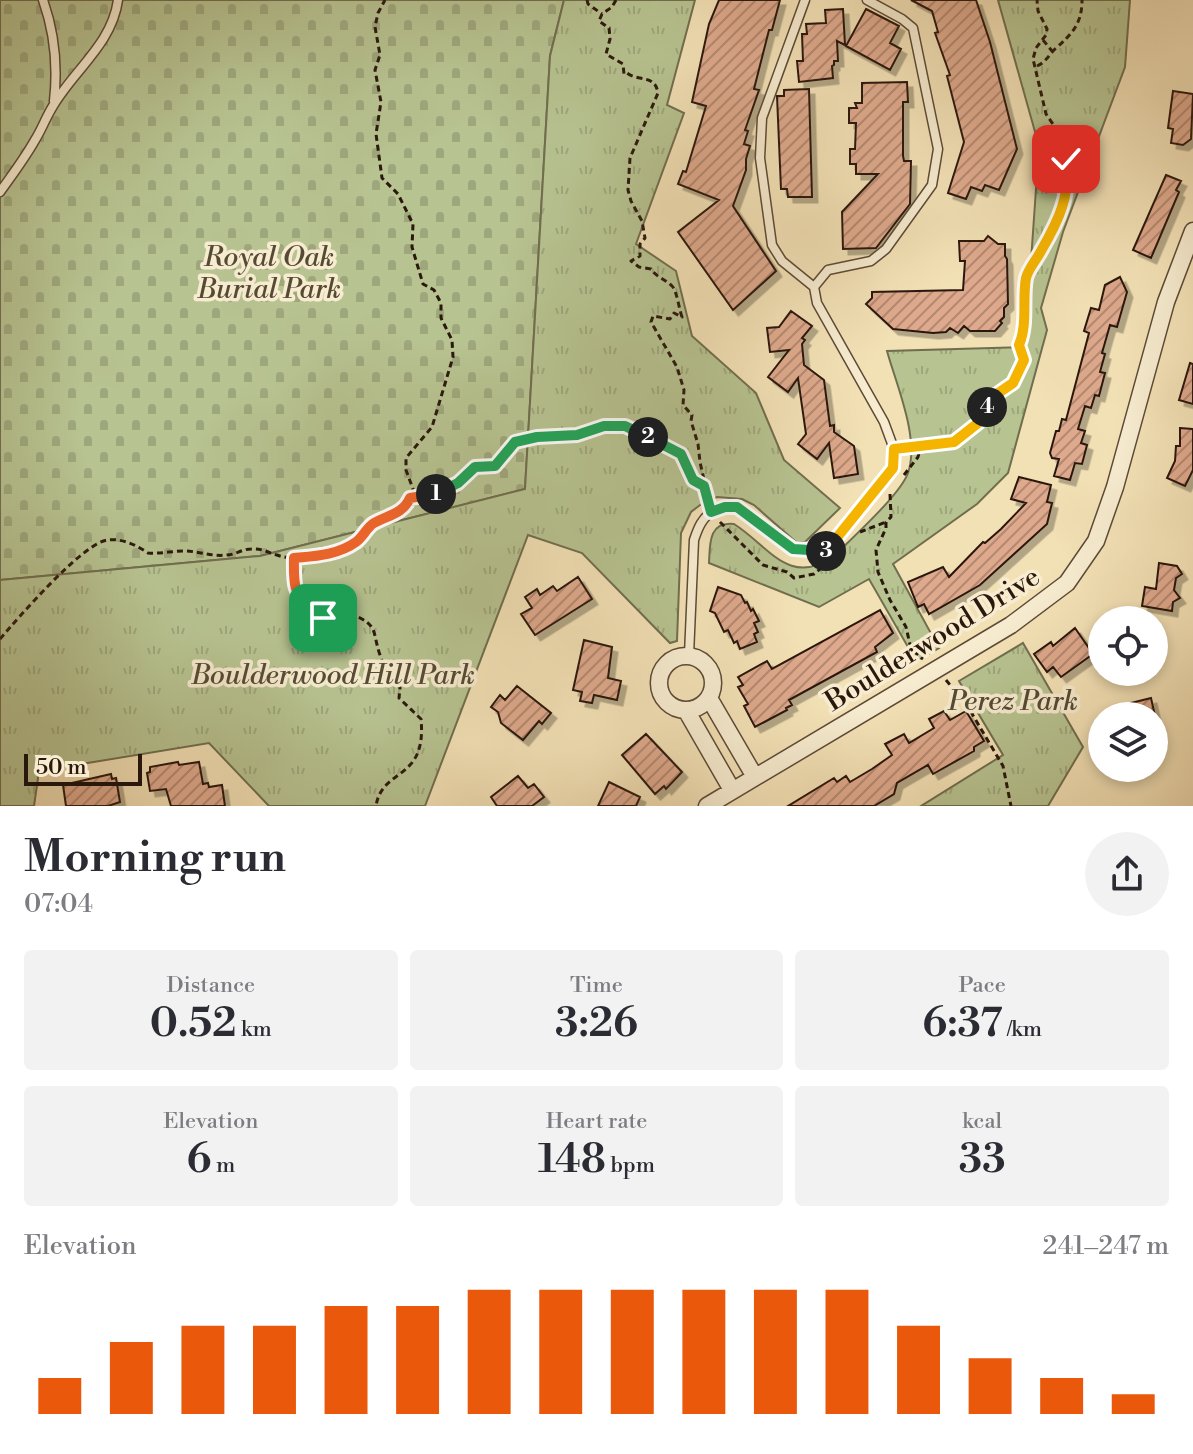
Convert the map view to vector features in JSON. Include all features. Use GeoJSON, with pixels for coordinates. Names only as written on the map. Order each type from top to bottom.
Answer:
{"type":"FeatureCollection","features":[{"type":"Feature","properties":{"kind":"street","name":"Boulderwood Drive"},"geometry":{"type":"LineString","coordinates":[[707,806],[1011,625],[1067,583],[1096,541],[1115,487],[1166,302],[1193,231]]}},
{"type":"Feature","properties":{"kind":"street"},"geometry":{"type":"LineString","coordinates":[[689,655],[698,658],[711,671],[713,690],[709,698],[699,707],[686,710],[676,708],[662,696],[660,676],[670,660],[689,655]]}},
{"type":"Feature","properties":{"kind":"street"},"geometry":{"type":"LineString","coordinates":[[709,698],[755,777]]}},
{"type":"Feature","properties":{"kind":"street"},"geometry":{"type":"LineString","coordinates":[[686,710],[732,790]]}},
{"type":"Feature","properties":{"kind":"lane"},"geometry":{"type":"LineString","coordinates":[[43,0],[54,43],[57,72],[54,104]]}},
{"type":"Feature","properties":{"kind":"lane"},"geometry":{"type":"LineString","coordinates":[[0,192],[35,140],[54,104],[108,31],[118,0]]}},
{"type":"Feature","properties":{"kind":"lane"},"geometry":{"type":"LineString","coordinates":[[689,655],[694,540],[699,524],[711,512],[737,507],[793,549],[829,551],[893,468],[894,449],[884,422],[817,303],[814,287],[782,261],[772,245],[760,158],[762,118],[805,0]]}},
{"type":"Feature","properties":{"kind":"lane"},"geometry":{"type":"LineString","coordinates":[[814,287],[828,270],[871,261],[886,249],[932,185],[937,164],[938,149],[913,28],[867,0]]}},
{"type":"Feature","properties":{"kind":"path"},"geometry":{"type":"LineString","coordinates":[[0,639],[50,583],[90,546],[108,540],[134,543],[148,553],[185,551],[201,555],[229,555],[247,549],[264,549],[294,558],[340,551],[359,540],[372,524],[396,514],[408,503],[413,489],[406,470],[406,458],[432,427],[453,357],[452,340],[441,318],[441,303],[434,290],[423,284],[412,247],[413,224],[398,194],[382,178],[376,134],[381,102],[375,70],[380,55],[375,27],[385,0]]}},
{"type":"Feature","properties":{"kind":"path"},"geometry":{"type":"LineString","coordinates":[[587,0],[602,14]]}},
{"type":"Feature","properties":{"kind":"path"},"geometry":{"type":"LineString","coordinates":[[616,0],[599,21],[607,25],[610,39],[606,54],[623,64],[624,74],[652,80],[658,93],[630,158],[628,190],[642,221],[645,238],[640,244],[640,256],[631,261],[639,267],[651,269],[676,293],[682,317],[674,313],[670,319],[653,316],[651,322],[682,378],[683,405],[692,415],[711,512],[751,555],[773,570],[787,572],[799,579],[814,574],[829,562]]}},
{"type":"Feature","properties":{"kind":"path"},"geometry":{"type":"LineString","coordinates":[[894,449],[920,448],[960,439],[978,423],[994,396],[1013,383],[1024,360],[1019,345],[1027,305],[1027,275],[1068,196],[1068,169],[1057,130],[1046,114],[1033,59],[1047,29],[1038,11],[1037,0]]}},
{"type":"Feature","properties":{"kind":"path"},"geometry":{"type":"LineString","coordinates":[[1037,66],[1073,33],[1080,21],[1082,0]]}},
{"type":"Feature","properties":{"kind":"path"},"geometry":{"type":"LineString","coordinates":[[1043,40],[1052,51]]}},
{"type":"Feature","properties":{"kind":"path"},"geometry":{"type":"LineString","coordinates":[[410,498],[433,495],[458,483],[475,467],[495,466],[515,442],[537,437],[577,435],[604,426],[625,426],[681,454],[693,480],[704,486]]}},
{"type":"Feature","properties":{"kind":"path"},"geometry":{"type":"LineString","coordinates":[[895,483],[910,470],[920,448]]}},
{"type":"Feature","properties":{"kind":"path"},"geometry":{"type":"LineString","coordinates":[[857,535],[891,517],[888,497],[891,490]]}},
{"type":"Feature","properties":{"kind":"path"},"geometry":{"type":"LineString","coordinates":[[886,522],[876,550],[878,572],[906,627],[911,649],[937,670],[968,707],[1003,766],[1011,806]]}},
{"type":"Feature","properties":{"kind":"path"},"geometry":{"type":"LineString","coordinates":[[294,558],[293,587],[300,598],[323,618],[338,621],[353,615],[368,621],[375,632],[378,652],[387,671],[400,688],[399,698],[421,719],[420,750],[410,767],[382,789],[376,806]]}},
{"type":"Feature","properties":{"kind":"green space","name":"Royal Oak Burial Park"},"geometry":{"type":"Polygon","coordinates":[[[0,0],[564,0],[550,56],[525,489],[260,556],[0,580],[0,0]]]}},
{"type":"Feature","properties":{"kind":"green space","name":"Boulderwood Hill Park"},"geometry":{"type":"Polygon","coordinates":[[[564,0],[695,0],[667,105],[684,113],[636,244],[676,271],[692,336],[756,393],[784,460],[840,508],[805,542],[796,542],[754,505],[742,499],[717,497],[691,512],[681,533],[677,641],[670,643],[582,553],[528,535],[425,806],[269,806],[209,743],[39,771],[34,806],[0,806],[0,580],[260,556],[525,489],[550,56],[564,0]]]}},
{"type":"Feature","properties":{"kind":"green space"},"geometry":{"type":"Polygon","coordinates":[[[998,0],[1130,0],[1125,67],[1063,232],[1041,308],[1047,330],[1008,473],[977,504],[893,564],[939,648],[916,661],[869,579],[819,607],[709,563],[710,542],[719,526],[734,524],[791,566],[803,568],[817,565],[833,557],[886,504],[908,473],[911,459],[909,428],[887,351],[1025,347],[1039,146],[998,0]]]}},
{"type":"Feature","properties":{"kind":"green space","name":"Perez Park"},"geometry":{"type":"Polygon","coordinates":[[[1023,643],[1083,747],[1048,806],[921,806],[1003,755],[959,681],[1023,643]]]}},
{"type":"Feature","properties":{"kind":"building"},"geometry":{"type":"Polygon","coordinates":[[[719,0],[780,0],[754,89],[759,90],[745,130],[748,131],[744,144],[750,146],[746,170],[733,206],[776,271],[733,310],[678,232],[719,200],[678,184],[683,171],[686,172],[706,106],[692,102],[709,24],[719,0]]]}},
{"type":"Feature","properties":{"kind":"building"},"geometry":{"type":"Polygon","coordinates":[[[911,0],[976,0],[1017,149],[999,190],[985,185],[982,191],[971,187],[966,199],[948,193],[964,142],[932,11],[911,0]]]}},
{"type":"Feature","properties":{"kind":"building"},"geometry":{"type":"Polygon","coordinates":[[[843,9],[845,45],[837,41],[838,61],[834,61],[832,66],[833,78],[799,82],[797,61],[803,61],[802,34],[807,34],[806,24],[826,23],[825,10],[843,9]]]}},
{"type":"Feature","properties":{"kind":"building"},"geometry":{"type":"Polygon","coordinates":[[[866,9],[899,26],[890,43],[901,49],[890,70],[846,46],[866,9]]]}},
{"type":"Feature","properties":{"kind":"building"},"geometry":{"type":"Polygon","coordinates":[[[907,82],[908,102],[903,102],[903,156],[904,161],[911,161],[910,204],[876,248],[843,249],[842,212],[878,174],[856,174],[856,164],[850,164],[850,149],[855,149],[856,123],[849,123],[849,108],[857,108],[855,103],[862,103],[862,83],[907,82]]]}},
{"type":"Feature","properties":{"kind":"building"},"geometry":{"type":"Polygon","coordinates":[[[809,89],[812,197],[788,197],[787,189],[781,189],[777,96],[784,96],[784,90],[809,89]]]}},
{"type":"Feature","properties":{"kind":"building"},"geometry":{"type":"Polygon","coordinates":[[[1173,91],[1193,94],[1191,139],[1183,145],[1171,143],[1173,129],[1168,128],[1173,91]]]}},
{"type":"Feature","properties":{"kind":"building"},"geometry":{"type":"Polygon","coordinates":[[[1166,175],[1181,181],[1151,258],[1133,250],[1166,175]]]}},
{"type":"Feature","properties":{"kind":"building"},"geometry":{"type":"Polygon","coordinates":[[[988,236],[998,244],[1005,244],[1007,259],[1008,304],[1004,308],[1002,323],[995,331],[970,331],[964,326],[958,333],[950,328],[946,332],[933,333],[893,329],[866,304],[872,298],[872,292],[963,290],[965,261],[960,261],[959,241],[984,241],[988,236]]]}},
{"type":"Feature","properties":{"kind":"building"},"geometry":{"type":"Polygon","coordinates":[[[1120,277],[1127,292],[1117,327],[1110,325],[1102,353],[1105,354],[1100,372],[1105,373],[1099,396],[1095,395],[1091,408],[1085,406],[1078,429],[1085,431],[1081,443],[1087,445],[1082,464],[1075,463],[1070,480],[1054,476],[1059,459],[1052,458],[1050,453],[1056,431],[1059,431],[1062,419],[1066,420],[1089,333],[1084,331],[1091,308],[1099,310],[1105,285],[1120,277]]]}},
{"type":"Feature","properties":{"kind":"building"},"geometry":{"type":"Polygon","coordinates":[[[791,311],[812,326],[802,338],[805,340],[802,344],[804,365],[824,380],[830,426],[834,425],[834,432],[854,446],[858,474],[834,478],[829,443],[817,459],[798,444],[806,434],[798,378],[788,392],[768,377],[789,350],[770,352],[767,328],[779,327],[791,311]]]}},
{"type":"Feature","properties":{"kind":"building"},"geometry":{"type":"Polygon","coordinates":[[[1190,363],[1193,364],[1193,404],[1179,400],[1190,363]]]}},
{"type":"Feature","properties":{"kind":"building"},"geometry":{"type":"Polygon","coordinates":[[[1180,428],[1193,429],[1193,470],[1185,486],[1167,478],[1175,461],[1176,446],[1180,446],[1180,428]]]}},
{"type":"Feature","properties":{"kind":"building"},"geometry":{"type":"Polygon","coordinates":[[[1019,477],[1051,485],[1047,502],[1052,503],[1047,524],[980,585],[929,614],[924,604],[918,607],[908,582],[943,567],[949,577],[983,542],[1001,529],[1026,503],[1011,499],[1019,477]]]}},
{"type":"Feature","properties":{"kind":"building"},"geometry":{"type":"Polygon","coordinates":[[[1159,563],[1177,566],[1182,574],[1176,578],[1174,590],[1180,598],[1173,602],[1172,611],[1168,610],[1168,606],[1142,606],[1145,587],[1156,589],[1159,563]]]}},
{"type":"Feature","properties":{"kind":"building"},"geometry":{"type":"Polygon","coordinates":[[[578,577],[592,599],[535,635],[521,614],[532,608],[525,597],[537,589],[540,595],[553,586],[557,591],[578,577]]]}},
{"type":"Feature","properties":{"kind":"building"},"geometry":{"type":"Polygon","coordinates":[[[718,587],[741,595],[751,611],[753,609],[759,621],[754,623],[758,632],[754,634],[757,642],[740,649],[728,630],[724,632],[715,613],[710,611],[718,587]]]}},
{"type":"Feature","properties":{"kind":"building"},"geometry":{"type":"Polygon","coordinates":[[[880,610],[893,633],[875,647],[877,652],[789,700],[792,705],[787,710],[755,727],[744,706],[748,704],[738,687],[743,685],[738,677],[767,661],[772,669],[880,610]]]}},
{"type":"Feature","properties":{"kind":"building"},"geometry":{"type":"Polygon","coordinates":[[[1075,628],[1088,647],[1088,658],[1061,677],[1053,667],[1047,672],[1034,654],[1051,642],[1053,646],[1075,628]]]}},
{"type":"Feature","properties":{"kind":"building"},"geometry":{"type":"Polygon","coordinates":[[[584,640],[612,647],[608,678],[621,681],[617,700],[594,695],[592,703],[580,701],[582,692],[573,690],[584,640]]]}},
{"type":"Feature","properties":{"kind":"building"},"geometry":{"type":"Polygon","coordinates":[[[517,686],[551,713],[542,724],[539,721],[523,740],[501,723],[498,712],[491,707],[500,695],[505,700],[517,686]]]}},
{"type":"Feature","properties":{"kind":"building"},"geometry":{"type":"Polygon","coordinates":[[[944,711],[950,720],[966,711],[984,741],[974,747],[974,751],[933,774],[928,765],[897,783],[894,794],[874,806],[788,806],[834,778],[837,782],[846,776],[850,782],[872,769],[892,755],[885,744],[904,734],[909,743],[934,728],[929,719],[944,711]]]}},
{"type":"Feature","properties":{"kind":"building"},"geometry":{"type":"Polygon","coordinates":[[[646,734],[682,772],[666,789],[664,786],[655,794],[622,755],[646,734]]]}},
{"type":"Feature","properties":{"kind":"building"},"geometry":{"type":"Polygon","coordinates":[[[178,762],[179,765],[199,762],[203,784],[208,783],[209,787],[222,785],[225,806],[171,806],[166,789],[150,791],[147,773],[150,767],[178,762]]]}},
{"type":"Feature","properties":{"kind":"building"},"geometry":{"type":"Polygon","coordinates":[[[111,774],[112,779],[116,778],[120,802],[108,806],[66,806],[63,785],[111,774]]]}},
{"type":"Feature","properties":{"kind":"building"},"geometry":{"type":"Polygon","coordinates":[[[518,776],[528,788],[534,784],[544,797],[532,806],[497,806],[491,797],[518,776]]]}},
{"type":"Feature","properties":{"kind":"building"},"geometry":{"type":"Polygon","coordinates":[[[609,782],[640,797],[636,806],[598,806],[609,782]]]}},
{"type":"Feature","properties":{"kind":"route"},"geometry":{"type":"LineString","coordinates":[[323,618],[300,598],[293,587],[294,558],[340,551],[359,540],[372,524],[396,514],[410,498],[433,495],[458,483],[475,467],[495,466],[515,442],[537,437],[577,435],[604,426],[625,426],[681,454],[693,480],[704,486],[711,512],[737,507],[793,549],[829,551],[893,468],[894,449],[920,448],[960,439],[978,423],[994,396],[1013,383],[1024,360],[1019,345],[1027,305],[1027,275],[1068,196],[1066,159]]}}]}
